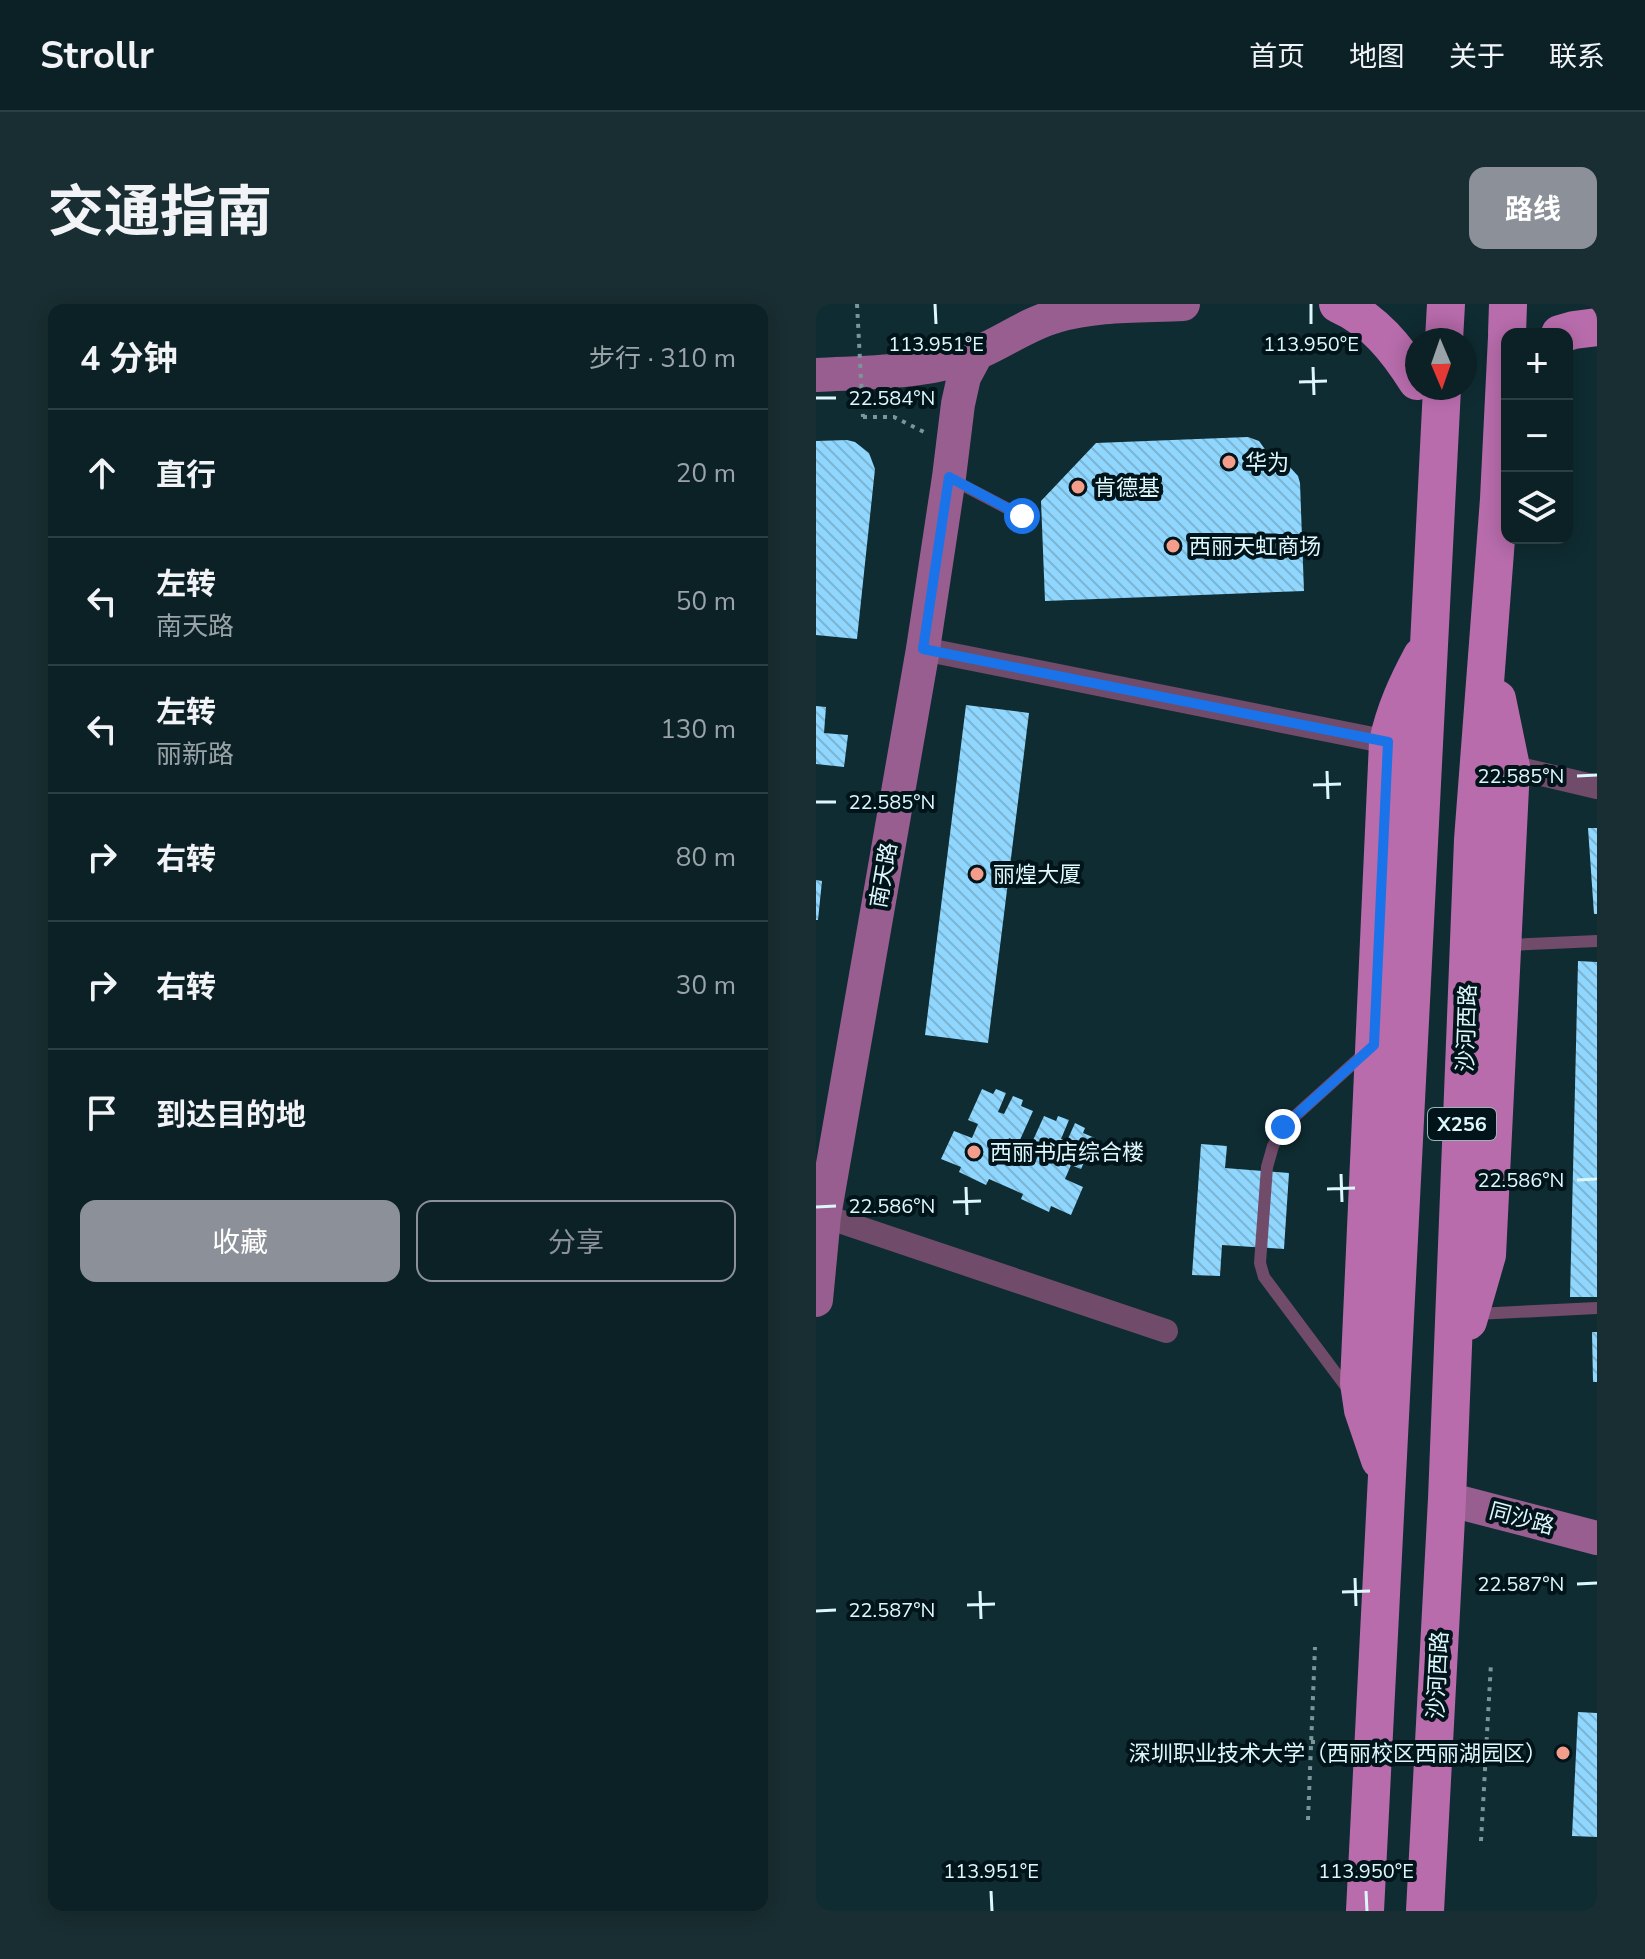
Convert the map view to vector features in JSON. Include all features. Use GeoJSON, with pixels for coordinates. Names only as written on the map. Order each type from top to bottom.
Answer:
{"type":"FeatureCollection","features":[{"type":"Feature","properties":{"kind":"main road"},"geometry":{"type":"LineString","coordinates":[[1338,304],[1374,326],[1405,362]]}},
{"type":"Feature","properties":{"kind":"main road"},"geometry":{"type":"LineString","coordinates":[[1445,328],[1446,304]]}},
{"type":"Feature","properties":{"kind":"main road","name":"沙河西路"},"geometry":{"type":"LineString","coordinates":[[1507,328],[1508,304]]}},
{"type":"Feature","properties":{"kind":"main road"},"geometry":{"type":"LineString","coordinates":[[1573,330],[1597,327]]}},
{"type":"Feature","properties":{"kind":"main road"},"geometry":{"type":"LineString","coordinates":[[1425,400],[1439,449]]}},
{"type":"Feature","properties":{"kind":"main road","name":"X256"},"geometry":{"type":"LineString","coordinates":[[1365,1911],[1387,1482],[1390,1031],[1429,643],[1441,400]]}},
{"type":"Feature","properties":{"kind":"main road","name":"沙河西路"},"geometry":{"type":"LineString","coordinates":[[1425,1911],[1447,1499],[1473,840],[1505,400]]}},
{"type":"Feature","properties":{"kind":"main road"},"geometry":{"type":"LineString","coordinates":[[1452,1377],[1487,1255],[1511,767],[1492,678],[1488,642]]}},
{"type":"Feature","properties":{"kind":"main road"},"geometry":{"type":"LineString","coordinates":[[1387,1482],[1363,1410],[1359,1383],[1390,1031],[1388,742],[1403,693],[1429,643]]}},
{"type":"Feature","properties":{"kind":"street"},"geometry":{"type":"LineString","coordinates":[[816,375],[933,366],[977,353],[1024,327],[1055,316],[1092,309],[1183,304]]}},
{"type":"Feature","properties":{"kind":"street","name":"南天路"},"geometry":{"type":"LineString","coordinates":[[816,1300],[820,1216],[923,649],[958,404],[964,377],[977,353]]}},
{"type":"Feature","properties":{"kind":"street"},"geometry":{"type":"LineString","coordinates":[[933,366],[947,379],[958,404]]}},
{"type":"Feature","properties":{"kind":"street"},"geometry":{"type":"LineString","coordinates":[[923,649],[1388,742]]}},
{"type":"Feature","properties":{"kind":"street"},"geometry":{"type":"LineString","coordinates":[[1511,767],[1597,787]]}},
{"type":"Feature","properties":{"kind":"street"},"geometry":{"type":"LineString","coordinates":[[820,1216],[1166,1331]]}},
{"type":"Feature","properties":{"kind":"street","name":"同沙路"},"geometry":{"type":"LineString","coordinates":[[1447,1499],[1597,1538]]}},
{"type":"Feature","properties":{"kind":"lane"},"geometry":{"type":"LineString","coordinates":[[949,477],[1022,516]]}},
{"type":"Feature","properties":{"kind":"lane"},"geometry":{"type":"LineString","coordinates":[[1502,946],[1597,941]]}},
{"type":"Feature","properties":{"kind":"lane"},"geometry":{"type":"LineString","coordinates":[[1363,1410],[1264,1277],[1260,1263],[1267,1167],[1283,1127],[1390,1031]]}},
{"type":"Feature","properties":{"kind":"lane"},"geometry":{"type":"LineString","coordinates":[[1470,1315],[1597,1308]]}},
{"type":"Feature","properties":{"kind":"path"},"geometry":{"type":"LineString","coordinates":[[857,304],[863,417],[894,417],[930,435]]}},
{"type":"Feature","properties":{"kind":"path"},"geometry":{"type":"LineString","coordinates":[[1308,1820],[1315,1647]]}},
{"type":"Feature","properties":{"kind":"path"},"geometry":{"type":"LineString","coordinates":[[1481,1841],[1491,1663]]}},
{"type":"Feature","properties":{"kind":"path"},"geometry":{"type":"LineString","coordinates":[[1311,1742],[1486,1747]]}},
{"type":"Feature","properties":{"kind":"building","name":"西丽天虹商场"},"geometry":{"type":"Polygon","coordinates":[[[1248,437],[1259,441],[1272,459],[1288,465],[1298,476],[1304,591],[1045,601],[1041,501],[1096,443],[1248,437]]]}},
{"type":"Feature","properties":{"kind":"building"},"geometry":{"type":"Polygon","coordinates":[[[847,440],[869,453],[875,469],[857,639],[816,635],[816,441],[847,440]]]}},
{"type":"Feature","properties":{"kind":"building","name":"丽煌大厦"},"geometry":{"type":"Polygon","coordinates":[[[966,705],[1029,713],[988,1043],[925,1035],[966,705]]]}},
{"type":"Feature","properties":{"kind":"building"},"geometry":{"type":"Polygon","coordinates":[[[816,706],[826,707],[824,733],[848,735],[844,767],[816,764],[816,706]]]}},
{"type":"Feature","properties":{"kind":"building"},"geometry":{"type":"Polygon","coordinates":[[[1588,828],[1597,828],[1597,914],[1594,914],[1588,828]]]}},
{"type":"Feature","properties":{"kind":"building"},"geometry":{"type":"Polygon","coordinates":[[[816,880],[822,881],[818,920],[816,920],[816,880]]]}},
{"type":"Feature","properties":{"kind":"building"},"geometry":{"type":"Polygon","coordinates":[[[1578,961],[1597,962],[1597,1297],[1570,1297],[1578,961]]]}},
{"type":"Feature","properties":{"kind":"building","name":"西丽书店综合楼"},"geometry":{"type":"Polygon","coordinates":[[[982,1089],[993,1094],[996,1089],[1006,1093],[998,1112],[1004,1114],[1013,1096],[1023,1100],[1021,1106],[1033,1111],[1019,1142],[1009,1138],[1003,1152],[1034,1165],[1040,1151],[1030,1147],[1044,1116],[1056,1121],[1058,1116],[1069,1120],[1061,1139],[1067,1141],[1075,1123],[1085,1128],[1083,1133],[1095,1138],[1081,1169],[1071,1165],[1065,1179],[1083,1187],[1071,1215],[1051,1206],[1049,1212],[1021,1199],[1023,1194],[989,1179],[986,1185],[959,1172],[961,1167],[941,1159],[954,1131],[972,1138],[978,1124],[968,1120],[982,1089]]]}},
{"type":"Feature","properties":{"kind":"building"},"geometry":{"type":"Polygon","coordinates":[[[1201,1144],[1227,1146],[1225,1168],[1289,1173],[1284,1249],[1222,1245],[1220,1276],[1192,1275],[1201,1144]]]}},
{"type":"Feature","properties":{"kind":"building"},"geometry":{"type":"Polygon","coordinates":[[[1592,1332],[1597,1332],[1597,1382],[1593,1382],[1592,1332]]]}},
{"type":"Feature","properties":{"kind":"building"},"geometry":{"type":"Polygon","coordinates":[[[1578,1712],[1597,1713],[1597,1837],[1572,1836],[1578,1712]]]}},
{"type":"Feature","properties":{"kind":"place","name":"华为"},"geometry":{"type":"Point","coordinates":[1229,462]}},
{"type":"Feature","properties":{"kind":"place","name":"肯德基"},"geometry":{"type":"Point","coordinates":[1078,487]}},
{"type":"Feature","properties":{"kind":"place","name":"西丽天虹商场"},"geometry":{"type":"Point","coordinates":[1173,546]}},
{"type":"Feature","properties":{"kind":"place","name":"丽煌大厦"},"geometry":{"type":"Point","coordinates":[977,874]}},
{"type":"Feature","properties":{"kind":"place","name":"西丽书店综合楼"},"geometry":{"type":"Point","coordinates":[974,1152]}},
{"type":"Feature","properties":{"kind":"place","name":"深圳职业技术大学（西丽校区西丽湖园区）"},"geometry":{"type":"Point","coordinates":[1563,1753]}},
{"type":"Feature","properties":{"kind":"route"},"geometry":{"type":"LineString","coordinates":[[1022,516],[949,477],[923,649],[1388,742],[1374,1045],[1283,1127]]}}]}
